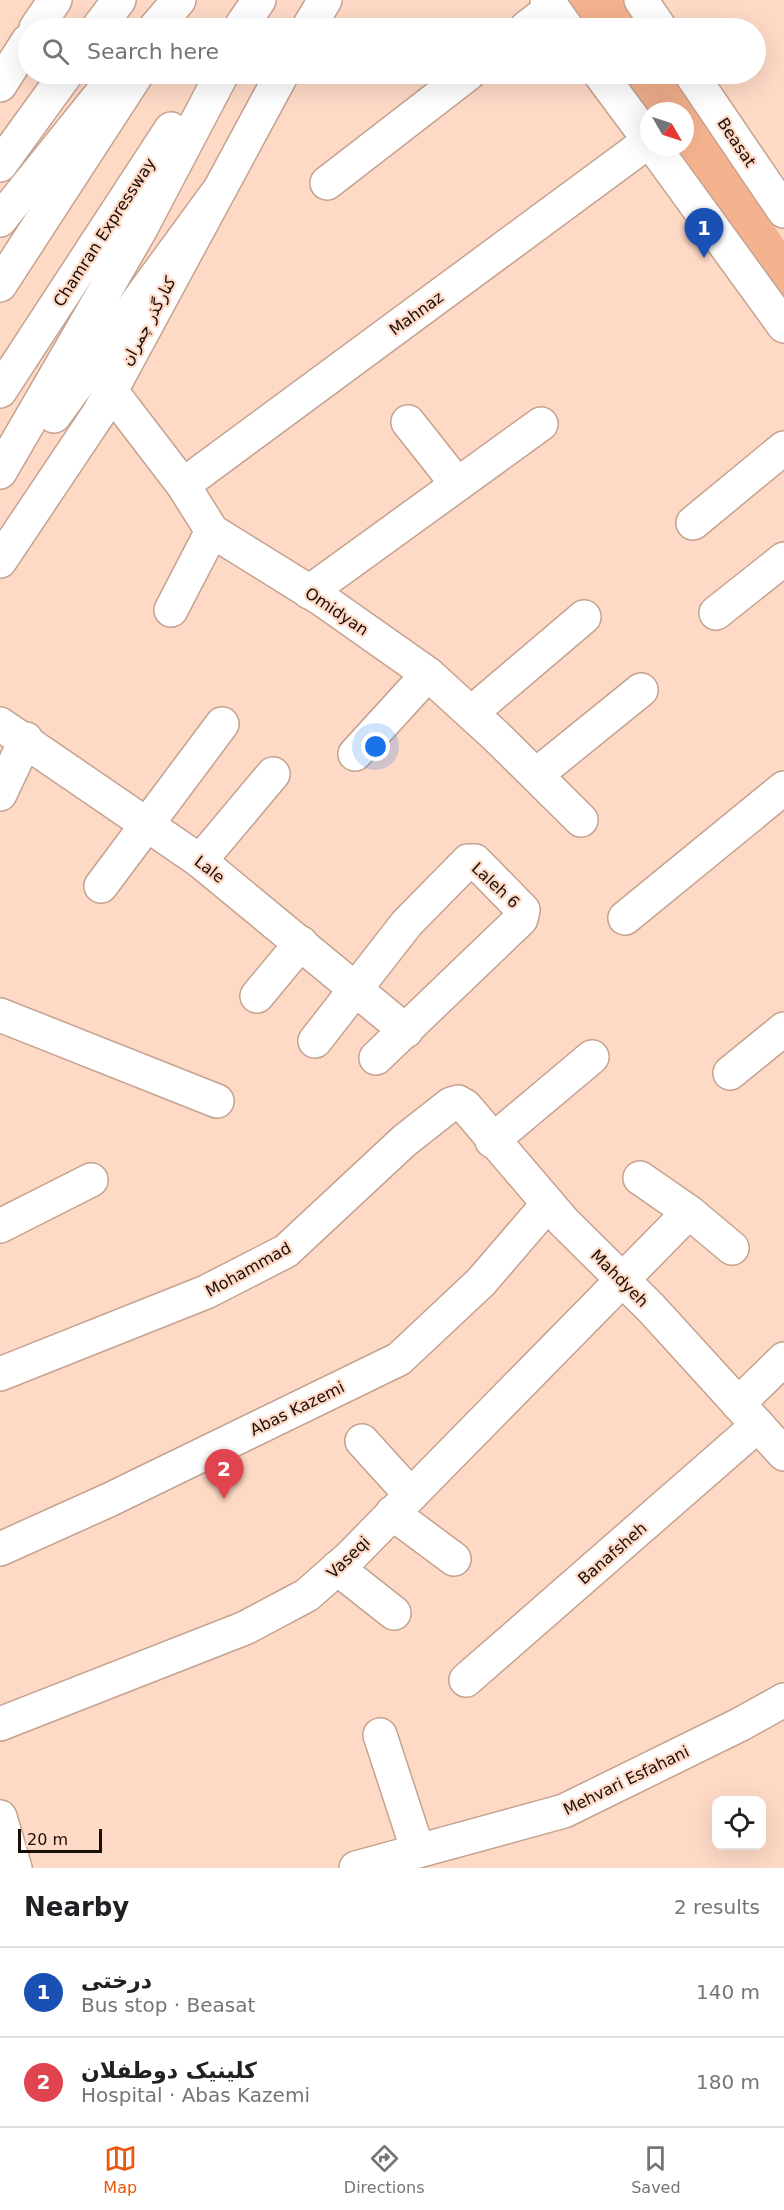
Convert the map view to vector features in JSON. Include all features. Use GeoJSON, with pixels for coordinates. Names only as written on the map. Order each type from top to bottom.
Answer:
{"type":"FeatureCollection","features":[{"type":"Feature","properties":{"kind":"main road"},"geometry":{"type":"LineString","coordinates":[[43,18],[55,0]]}},
{"type":"Feature","properties":{"kind":"main road"},"geometry":{"type":"LineString","coordinates":[[106,18],[119,0]]}},
{"type":"Feature","properties":{"kind":"main road"},"geometry":{"type":"LineString","coordinates":[[164,18],[179,0]]}},
{"type":"Feature","properties":{"kind":"main road"},"geometry":{"type":"LineString","coordinates":[[173,18],[185,0]]}},
{"type":"Feature","properties":{"kind":"main road"},"geometry":{"type":"LineString","coordinates":[[247,18],[260,0]]}},
{"type":"Feature","properties":{"kind":"main road"},"geometry":{"type":"LineString","coordinates":[[251,18],[260,0]]}},
{"type":"Feature","properties":{"kind":"main road"},"geometry":{"type":"LineString","coordinates":[[314,18],[325,0]]}},
{"type":"Feature","properties":{"kind":"main road"},"geometry":{"type":"LineString","coordinates":[[641,0],[653,18]]}},
{"type":"Feature","properties":{"kind":"main road"},"geometry":{"type":"LineString","coordinates":[[0,83],[18,56]]}},
{"type":"Feature","properties":{"kind":"main road"},"geometry":{"type":"LineString","coordinates":[[0,165],[59,84]]}},
{"type":"Feature","properties":{"kind":"main road"},"geometry":{"type":"LineString","coordinates":[[0,220],[110,84]]}},
{"type":"Feature","properties":{"kind":"main road"},"geometry":{"type":"LineString","coordinates":[[0,285],[131,84]]}},
{"type":"Feature","properties":{"kind":"main road","name":"Chamran Expressway"},"geometry":{"type":"LineString","coordinates":[[0,391],[202,84]]}},
{"type":"Feature","properties":{"kind":"main road"},"geometry":{"type":"LineString","coordinates":[[0,472],[138,232],[217,84]]}},
{"type":"Feature","properties":{"kind":"main road","name":"کنارگذر چمران"},"geometry":{"type":"LineString","coordinates":[[0,561],[111,391],[277,84]]}},
{"type":"Feature","properties":{"kind":"main road"},"geometry":{"type":"LineString","coordinates":[[327,183],[455,84]]}},
{"type":"Feature","properties":{"kind":"main road"},"geometry":{"type":"LineString","coordinates":[[607,84],[640,128]]}},
{"type":"Feature","properties":{"kind":"main road","name":"Beasat"},"geometry":{"type":"LineString","coordinates":[[698,84],[784,211]]}},
{"type":"Feature","properties":{"kind":"main road","name":"Mahnaz"},"geometry":{"type":"LineString","coordinates":[[183,485],[640,147]]}},
{"type":"Feature","properties":{"kind":"main road"},"geometry":{"type":"LineString","coordinates":[[661,156],[784,326]]}},
{"type":"Feature","properties":{"kind":"main road"},"geometry":{"type":"LineString","coordinates":[[0,490],[217,193]]}},
{"type":"Feature","properties":{"kind":"main road","name":"Omidyan"},"geometry":{"type":"LineString","coordinates":[[111,391],[183,485],[212,531],[309,592],[428,674],[581,820]]}},
{"type":"Feature","properties":{"kind":"main road"},"geometry":{"type":"LineString","coordinates":[[408,422],[457,484]]}},
{"type":"Feature","properties":{"kind":"main road"},"geometry":{"type":"LineString","coordinates":[[309,592],[541,424]]}},
{"type":"Feature","properties":{"kind":"main road"},"geometry":{"type":"LineString","coordinates":[[693,523],[784,448]]}},
{"type":"Feature","properties":{"kind":"main road"},"geometry":{"type":"LineString","coordinates":[[171,610],[212,531]]}},
{"type":"Feature","properties":{"kind":"main road"},"geometry":{"type":"LineString","coordinates":[[716,613],[784,560]]}},
{"type":"Feature","properties":{"kind":"main road"},"geometry":{"type":"LineString","coordinates":[[471,713],[585,617]]}},
{"type":"Feature","properties":{"kind":"main road"},"geometry":{"type":"LineString","coordinates":[[355,754],[428,674]]}},
{"type":"Feature","properties":{"kind":"main road"},"geometry":{"type":"LineString","coordinates":[[536,775],[641,690]]}},
{"type":"Feature","properties":{"kind":"main road"},"geometry":{"type":"LineString","coordinates":[[101,886],[222,724]]}},
{"type":"Feature","properties":{"kind":"main road"},"geometry":{"type":"LineString","coordinates":[[0,794],[13,732]]}},
{"type":"Feature","properties":{"kind":"main road","name":"Lale"},"geometry":{"type":"LineString","coordinates":[[13,732],[200,861],[406,1031]]}},
{"type":"Feature","properties":{"kind":"main road"},"geometry":{"type":"LineString","coordinates":[[200,861],[273,774]]}},
{"type":"Feature","properties":{"kind":"main road"},"geometry":{"type":"LineString","coordinates":[[625,918],[784,788]]}},
{"type":"Feature","properties":{"kind":"main road","name":"Laleh 6"},"geometry":{"type":"LineString","coordinates":[[354,988],[407,923],[472,860],[523,910],[521,919],[406,1031]]}},
{"type":"Feature","properties":{"kind":"main road"},"geometry":{"type":"LineString","coordinates":[[257,996],[301,943]]}},
{"type":"Feature","properties":{"kind":"main road"},"geometry":{"type":"LineString","coordinates":[[315,1041],[354,988]]}},
{"type":"Feature","properties":{"kind":"main road"},"geometry":{"type":"LineString","coordinates":[[0,1015],[217,1101]]}},
{"type":"Feature","properties":{"kind":"main road"},"geometry":{"type":"LineString","coordinates":[[730,1073],[784,1029]]}},
{"type":"Feature","properties":{"kind":"main road"},"geometry":{"type":"LineString","coordinates":[[376,1058],[406,1031]]}},
{"type":"Feature","properties":{"kind":"main road"},"geometry":{"type":"LineString","coordinates":[[492,1141],[592,1057]]}},
{"type":"Feature","properties":{"kind":"main road","name":"Mahdyeh"},"geometry":{"type":"LineString","coordinates":[[458,1102],[465,1106],[492,1141],[548,1204],[784,1454]]}},
{"type":"Feature","properties":{"kind":"main road","name":"Mohammad"},"geometry":{"type":"LineString","coordinates":[[0,1374],[206,1292],[286,1251],[404,1142],[451,1104],[458,1102]]}},
{"type":"Feature","properties":{"kind":"main road"},"geometry":{"type":"LineString","coordinates":[[640,1178],[689,1212],[732,1248]]}},
{"type":"Feature","properties":{"kind":"main road"},"geometry":{"type":"LineString","coordinates":[[0,1226],[91,1180]]}},
{"type":"Feature","properties":{"kind":"main road","name":"Abas Kazemi"},"geometry":{"type":"LineString","coordinates":[[0,1549],[109,1500],[399,1359],[481,1282],[548,1204]]}},
{"type":"Feature","properties":{"kind":"main road","name":"Vaseqi"},"geometry":{"type":"LineString","coordinates":[[0,1724],[245,1628],[307,1595],[402,1504],[689,1212]]}},
{"type":"Feature","properties":{"kind":"main road","name":"Banafsheh"},"geometry":{"type":"LineString","coordinates":[[466,1680],[748,1415],[784,1359]]}},
{"type":"Feature","properties":{"kind":"main road"},"geometry":{"type":"LineString","coordinates":[[362,1441],[402,1504],[454,1559]]}},
{"type":"Feature","properties":{"kind":"main road"},"geometry":{"type":"LineString","coordinates":[[337,1568],[394,1613]]}},
{"type":"Feature","properties":{"kind":"main road","name":"Mehvari Esfahani"},"geometry":{"type":"LineString","coordinates":[[356,1868],[564,1811],[741,1724],[784,1700]]}},
{"type":"Feature","properties":{"kind":"main road"},"geometry":{"type":"LineString","coordinates":[[380,1735],[418,1851]]}},
{"type":"Feature","properties":{"kind":"main road"},"geometry":{"type":"LineString","coordinates":[[0,1817],[15,1868]]}},
{"type":"Feature","properties":{"kind":"shaded area"},"geometry":{"type":"Polygon","coordinates":[[[562,0],[625,0],[637,18],[576,18],[562,0]]]}},
{"type":"Feature","properties":{"kind":"shaded area"},"geometry":{"type":"Polygon","coordinates":[[[626,84],[681,84],[692,102],[640,102],[626,84]]]}},
{"type":"Feature","properties":{"kind":"shaded area"},"geometry":{"type":"Polygon","coordinates":[[[694,104],[784,241],[784,295],[681,156],[694,156],[694,104]]]}},
{"type":"Feature","properties":{"kind":"place","name":"درختی"},"geometry":{"type":"Point","coordinates":[704,258]}},
{"type":"Feature","properties":{"kind":"place","name":"کلینیک دوطفلان"},"geometry":{"type":"Point","coordinates":[224,1499]}}]}
